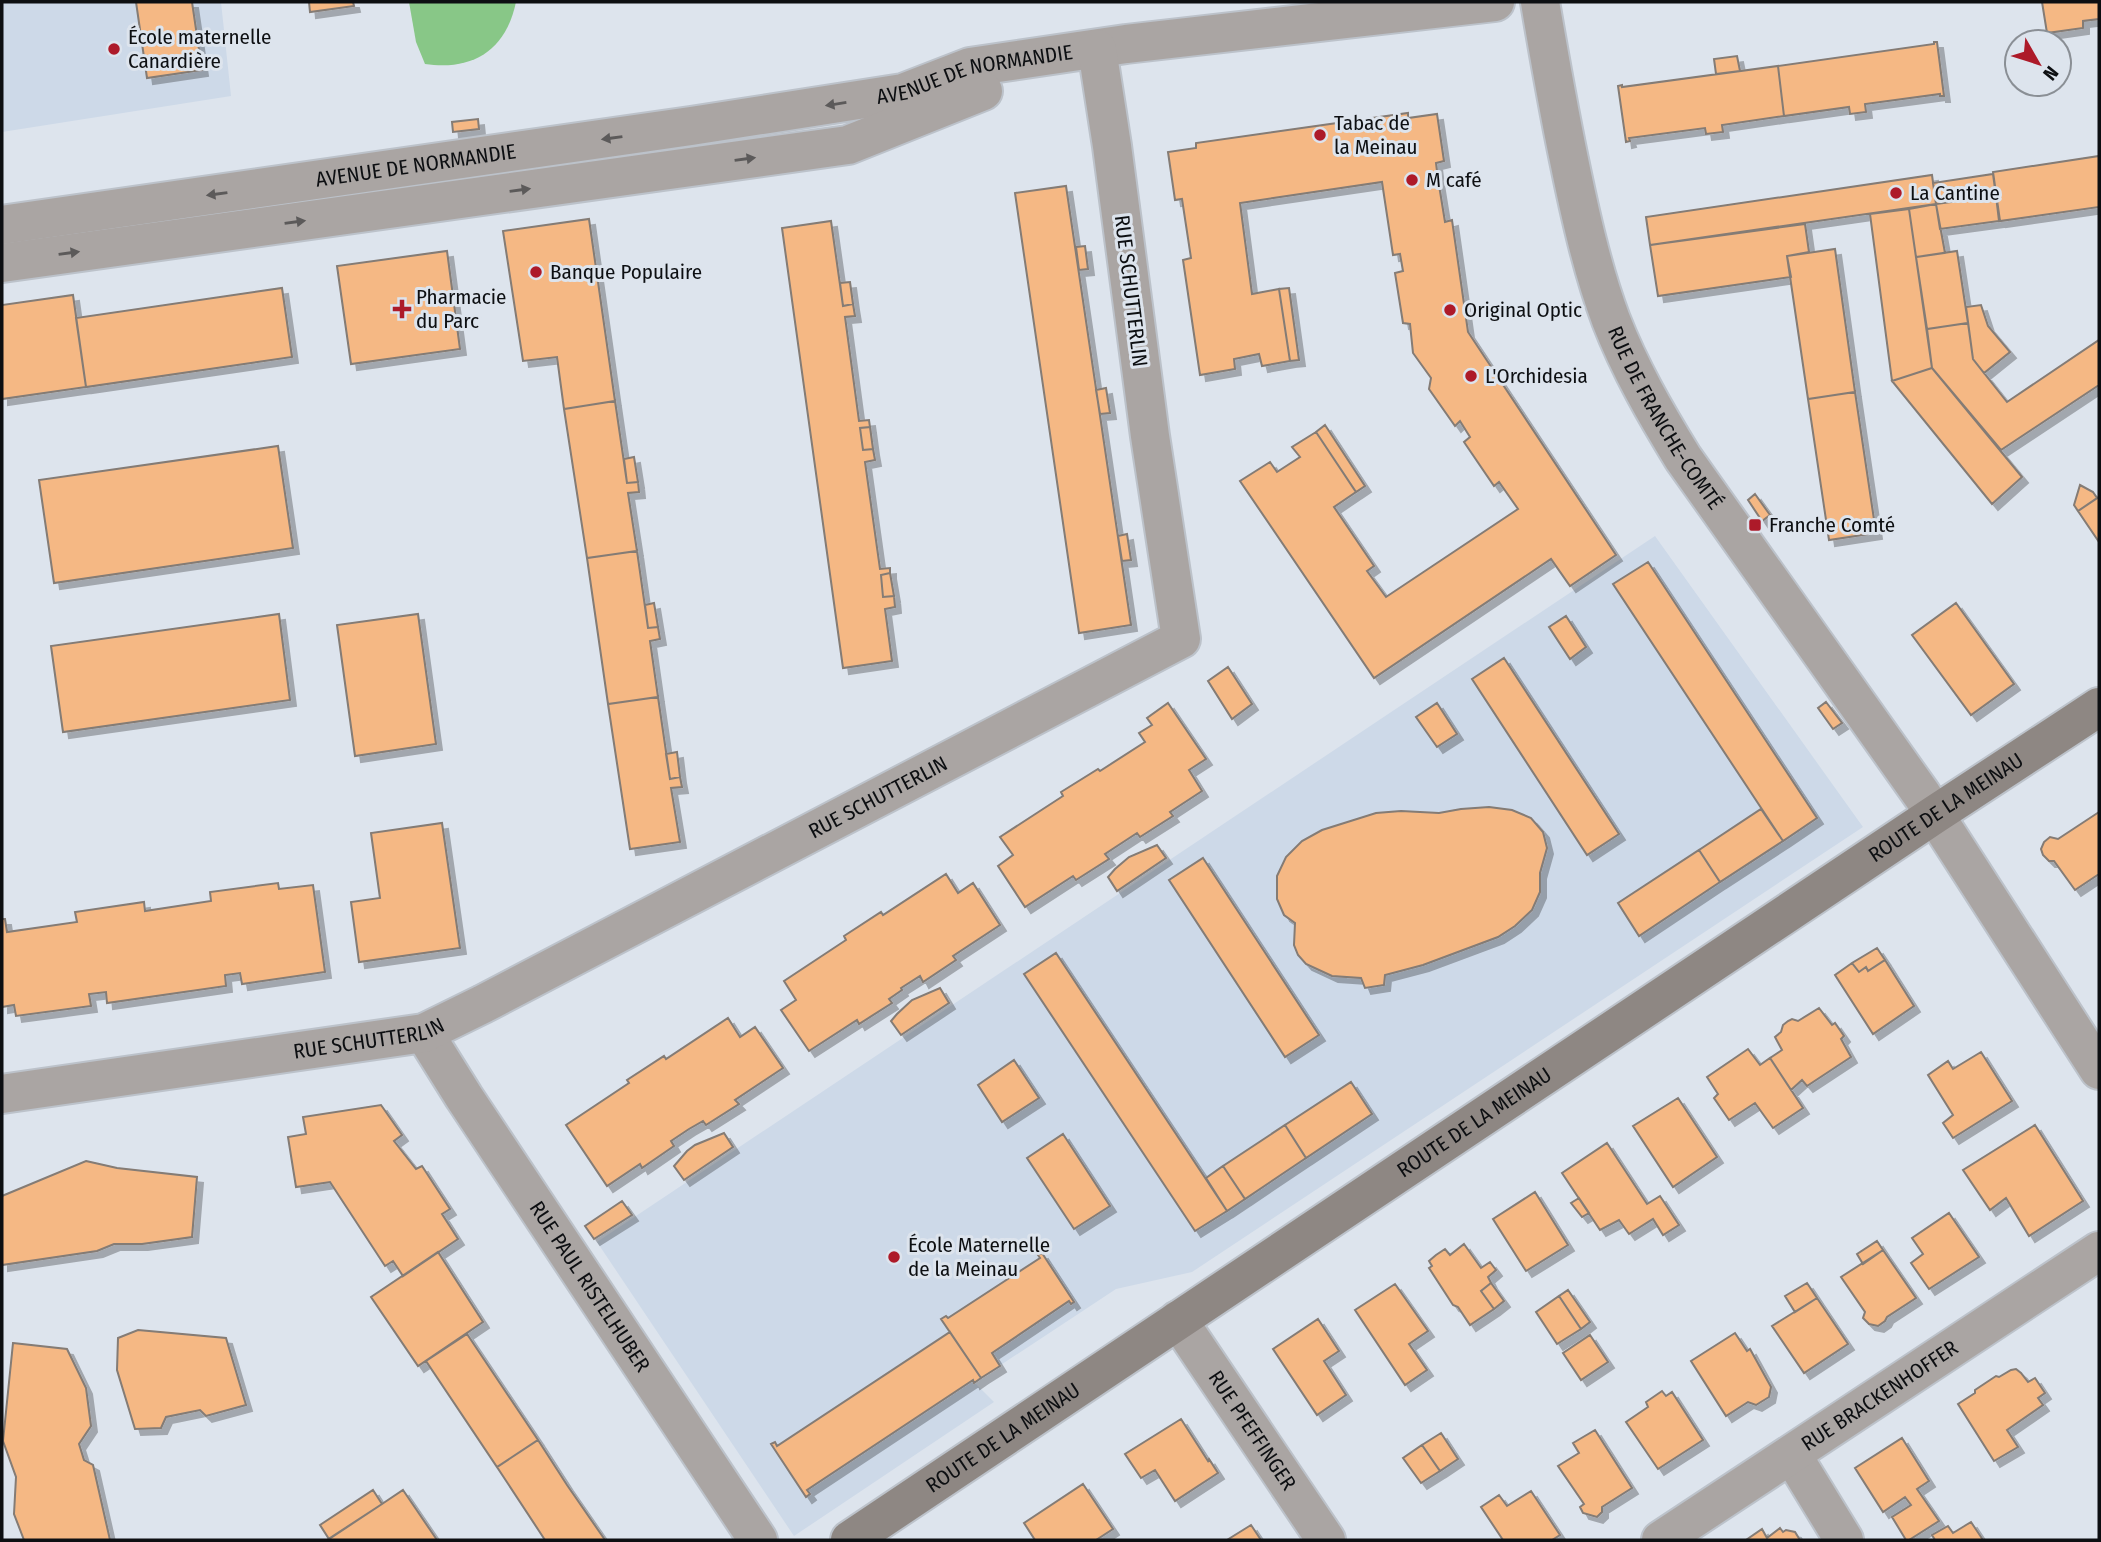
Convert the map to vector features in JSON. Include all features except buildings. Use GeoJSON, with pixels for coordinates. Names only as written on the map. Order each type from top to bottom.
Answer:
{"type":"FeatureCollection","features":[{"type":"Feature","properties":{"kind":"street"},"geometry":{"type":"LineString","coordinates":[[1083,51],[1495,2]]}},
{"type":"Feature","properties":{"kind":"street","name":"RUE DE FRANCHE-COMTÉ"},"geometry":{"type":"LineString","coordinates":[[1540,2],[1573,182],[1595,274],[1632,369],[1683,458],[1934,815],[2099,1070]]}},
{"type":"Feature","properties":{"kind":"street","name":"AVENUE DE NORMANDIE"},"geometry":{"type":"LineString","coordinates":[[2,225],[903,93],[971,67],[1083,51]]}},
{"type":"Feature","properties":{"kind":"street","name":"AVENUE DE NORMANDIE"},"geometry":{"type":"LineString","coordinates":[[2,263],[848,145],[974,94],[1053,71],[1083,51]]}},
{"type":"Feature","properties":{"kind":"street","name":"RUE SCHUTTERLIN"},"geometry":{"type":"LineString","coordinates":[[2,1094],[424,1032],[483,1004],[1181,639],[1150,436],[1114,159],[1083,51]]}},
{"type":"Feature","properties":{"kind":"street","name":"ROUTE DE LA MEINAU"},"geometry":{"type":"LineString","coordinates":[[850,1540],[1934,815],[2099,708]]}},
{"type":"Feature","properties":{"kind":"street","name":"RUE PAUL RISTELHUBER"},"geometry":{"type":"LineString","coordinates":[[424,1032],[758,1540]]}},
{"type":"Feature","properties":{"kind":"street","name":"RUE BRACKENHOFFER"},"geometry":{"type":"LineString","coordinates":[[1661,1540],[2099,1251]]}},
{"type":"Feature","properties":{"kind":"street","name":"RUE PFEFFINGER"},"geometry":{"type":"LineString","coordinates":[[1178,1320],[1326,1540]]}},
{"type":"Feature","properties":{"kind":"street"},"geometry":{"type":"LineString","coordinates":[[1792,1455],[1844,1540]]}},
{"type":"Feature","properties":{"kind":"shaded area","name":"École maternelle Canardière"},"geometry":{"type":"Polygon","coordinates":[[[2,2],[221,2],[231,96],[2,132],[2,2]]]}},
{"type":"Feature","properties":{"kind":"shaded area"},"geometry":{"type":"Polygon","coordinates":[[[1655,536],[1863,827],[1192,1272],[1116,1289],[981,1378],[975,1383],[994,1402],[794,1536],[597,1242],[1655,536]]]}},
{"type":"Feature","properties":{"kind":"green space"},"geometry":{"type":"Polygon","coordinates":[[[409,2],[516,2],[504,33],[485,54],[458,64],[442,65],[425,64],[416,42],[409,2]]]}},
{"type":"Feature","properties":{"kind":"place","name":"École maternelle Canardière"},"geometry":{"type":"Point","coordinates":[114,49]}},
{"type":"Feature","properties":{"kind":"place","name":"Tabac de la Meinau"},"geometry":{"type":"Point","coordinates":[1320,135]}},
{"type":"Feature","properties":{"kind":"place","name":"M café"},"geometry":{"type":"Point","coordinates":[1412,180]}},
{"type":"Feature","properties":{"kind":"place","name":"La Cantine"},"geometry":{"type":"Point","coordinates":[1896,193]}},
{"type":"Feature","properties":{"kind":"place","name":"Banque Populaire"},"geometry":{"type":"Point","coordinates":[536,272]}},
{"type":"Feature","properties":{"kind":"place","name":"Pharmacie du Parc"},"geometry":{"type":"Point","coordinates":[402,309]}},
{"type":"Feature","properties":{"kind":"place","name":"Original Optic"},"geometry":{"type":"Point","coordinates":[1450,310]}},
{"type":"Feature","properties":{"kind":"place","name":"L'Orchidesia"},"geometry":{"type":"Point","coordinates":[1471,376]}},
{"type":"Feature","properties":{"kind":"place","name":"Franche Comté"},"geometry":{"type":"Point","coordinates":[1755,525]}},
{"type":"Feature","properties":{"kind":"place","name":"École Maternelle de la Meinau"},"geometry":{"type":"Point","coordinates":[894,1257]}}]}
